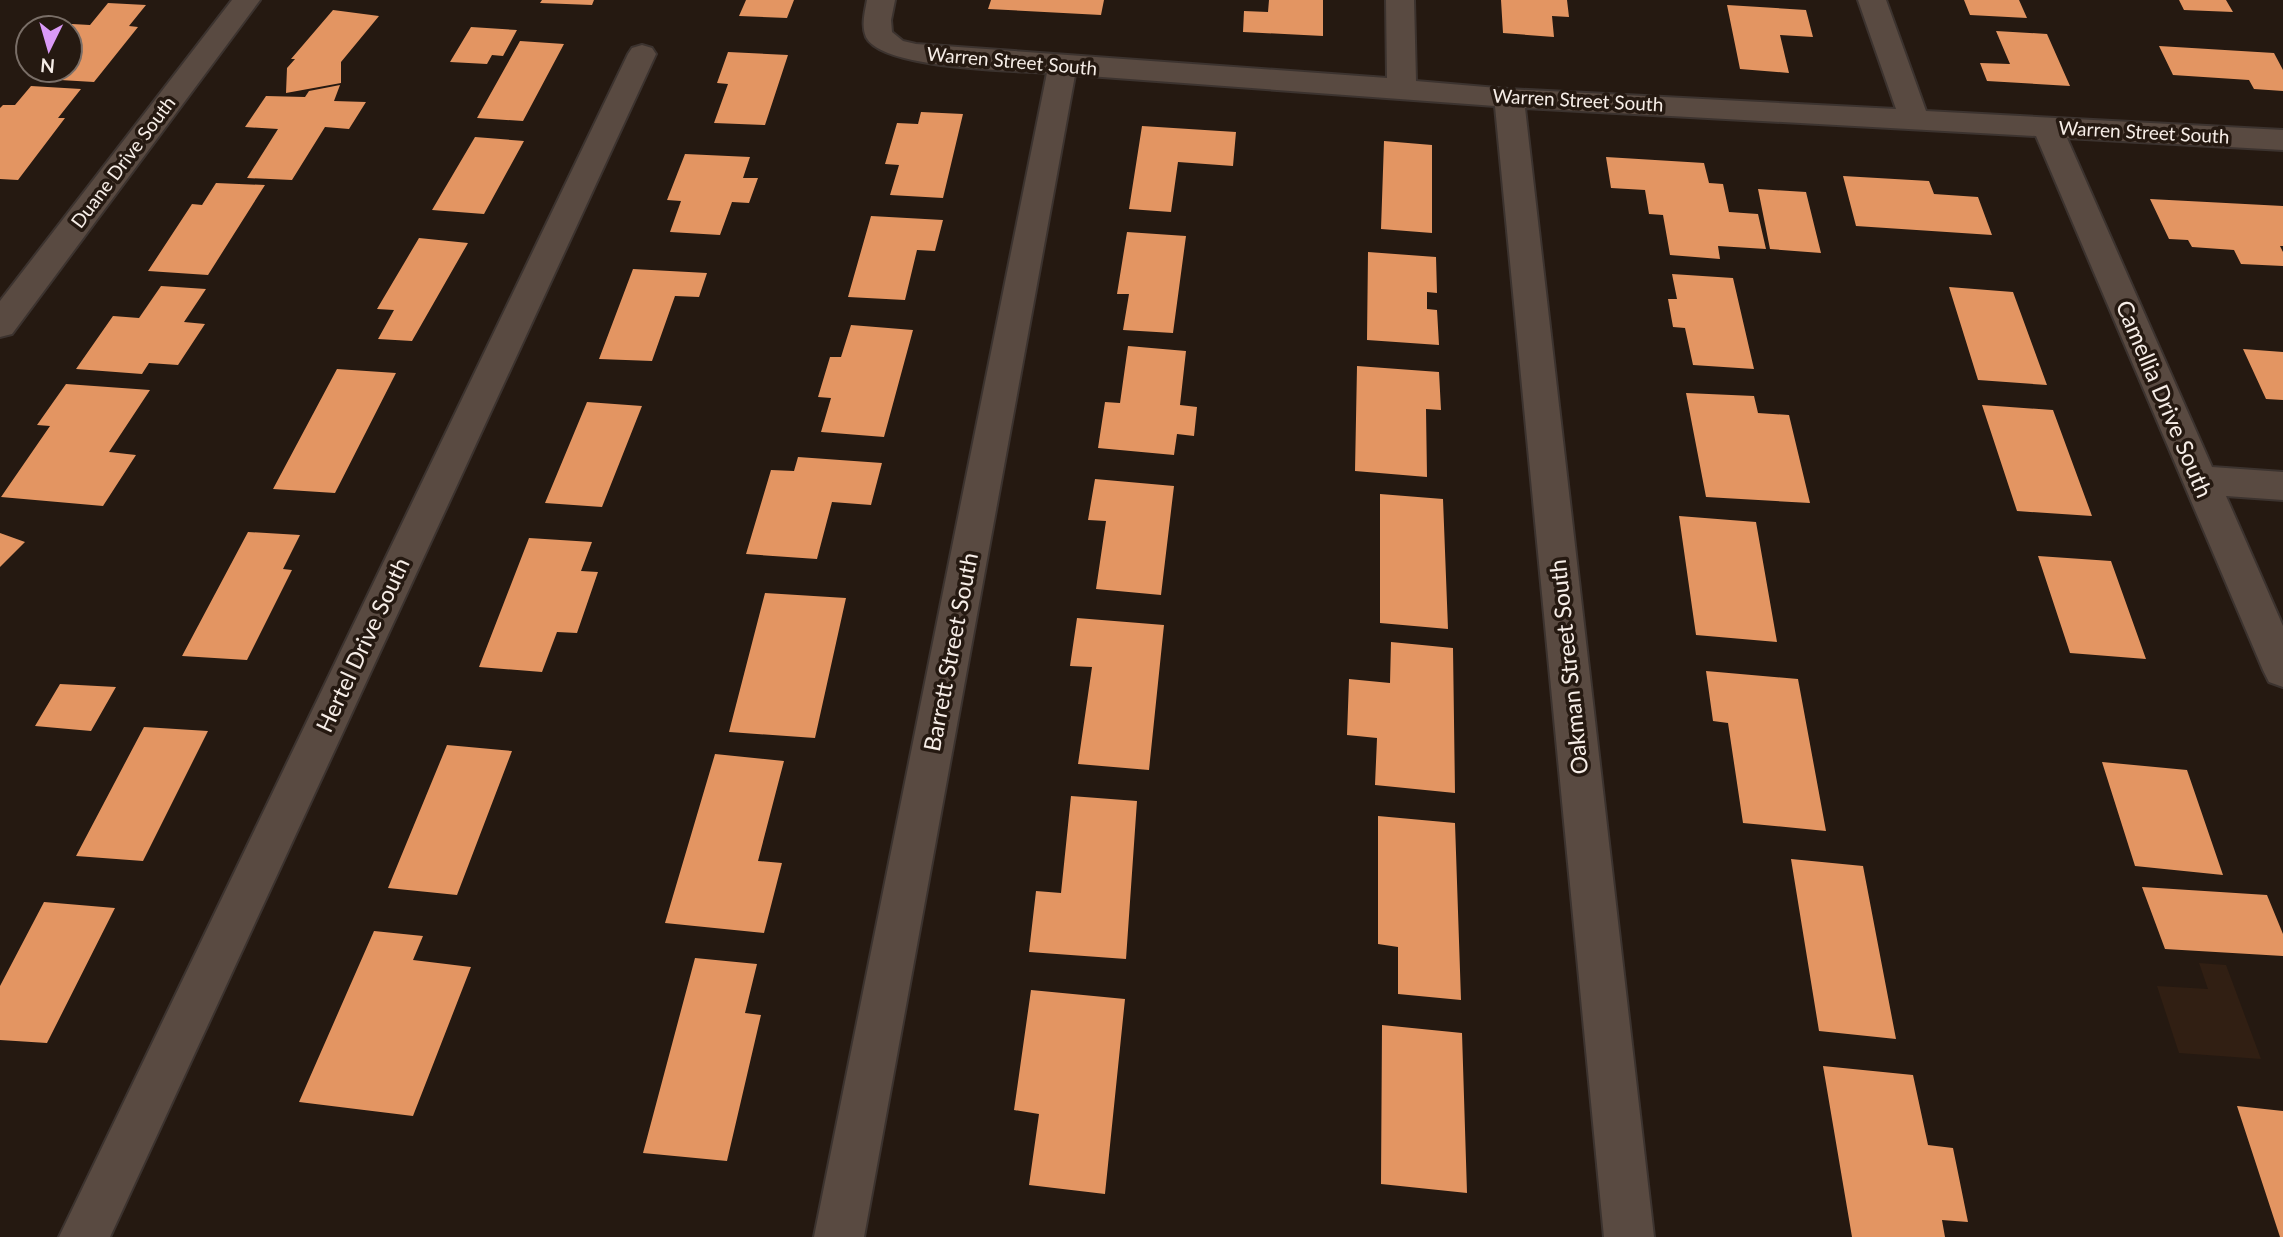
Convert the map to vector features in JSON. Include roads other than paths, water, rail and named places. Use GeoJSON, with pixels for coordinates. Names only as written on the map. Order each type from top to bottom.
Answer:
{"type":"FeatureCollection","features":[{"type":"Feature","properties":{"kind":"street","name":"Duane Drive South"},"geometry":{"type":"LineString","coordinates":[[0,325],[246,0]]}},
{"type":"Feature","properties":{"kind":"street","name":"Warren Street South"},"geometry":{"type":"LineString","coordinates":[[881,0],[877,20],[878,34],[893,47],[915,53],[1508,97],[2283,140]]}},
{"type":"Feature","properties":{"kind":"street"},"geometry":{"type":"LineString","coordinates":[[1400,0],[1402,88]]}},
{"type":"Feature","properties":{"kind":"street"},"geometry":{"type":"LineString","coordinates":[[1872,0],[1914,118]]}},
{"type":"Feature","properties":{"kind":"street","name":"Hertel Drive South"},"geometry":{"type":"LineString","coordinates":[[84,1237],[642,54]]}},
{"type":"Feature","properties":{"kind":"street","name":"Barrett Street South"},"geometry":{"type":"LineString","coordinates":[[839,1237],[1062,66]]}},
{"type":"Feature","properties":{"kind":"street","name":"Oakman Street South"},"geometry":{"type":"LineString","coordinates":[[1508,97],[1629,1237]]}},
{"type":"Feature","properties":{"kind":"street","name":"Camellia Drive South"},"geometry":{"type":"LineString","coordinates":[[2047,127],[2283,670]]}},
{"type":"Feature","properties":{"kind":"street"},"geometry":{"type":"LineString","coordinates":[[2199,480],[2283,486]]}}]}
